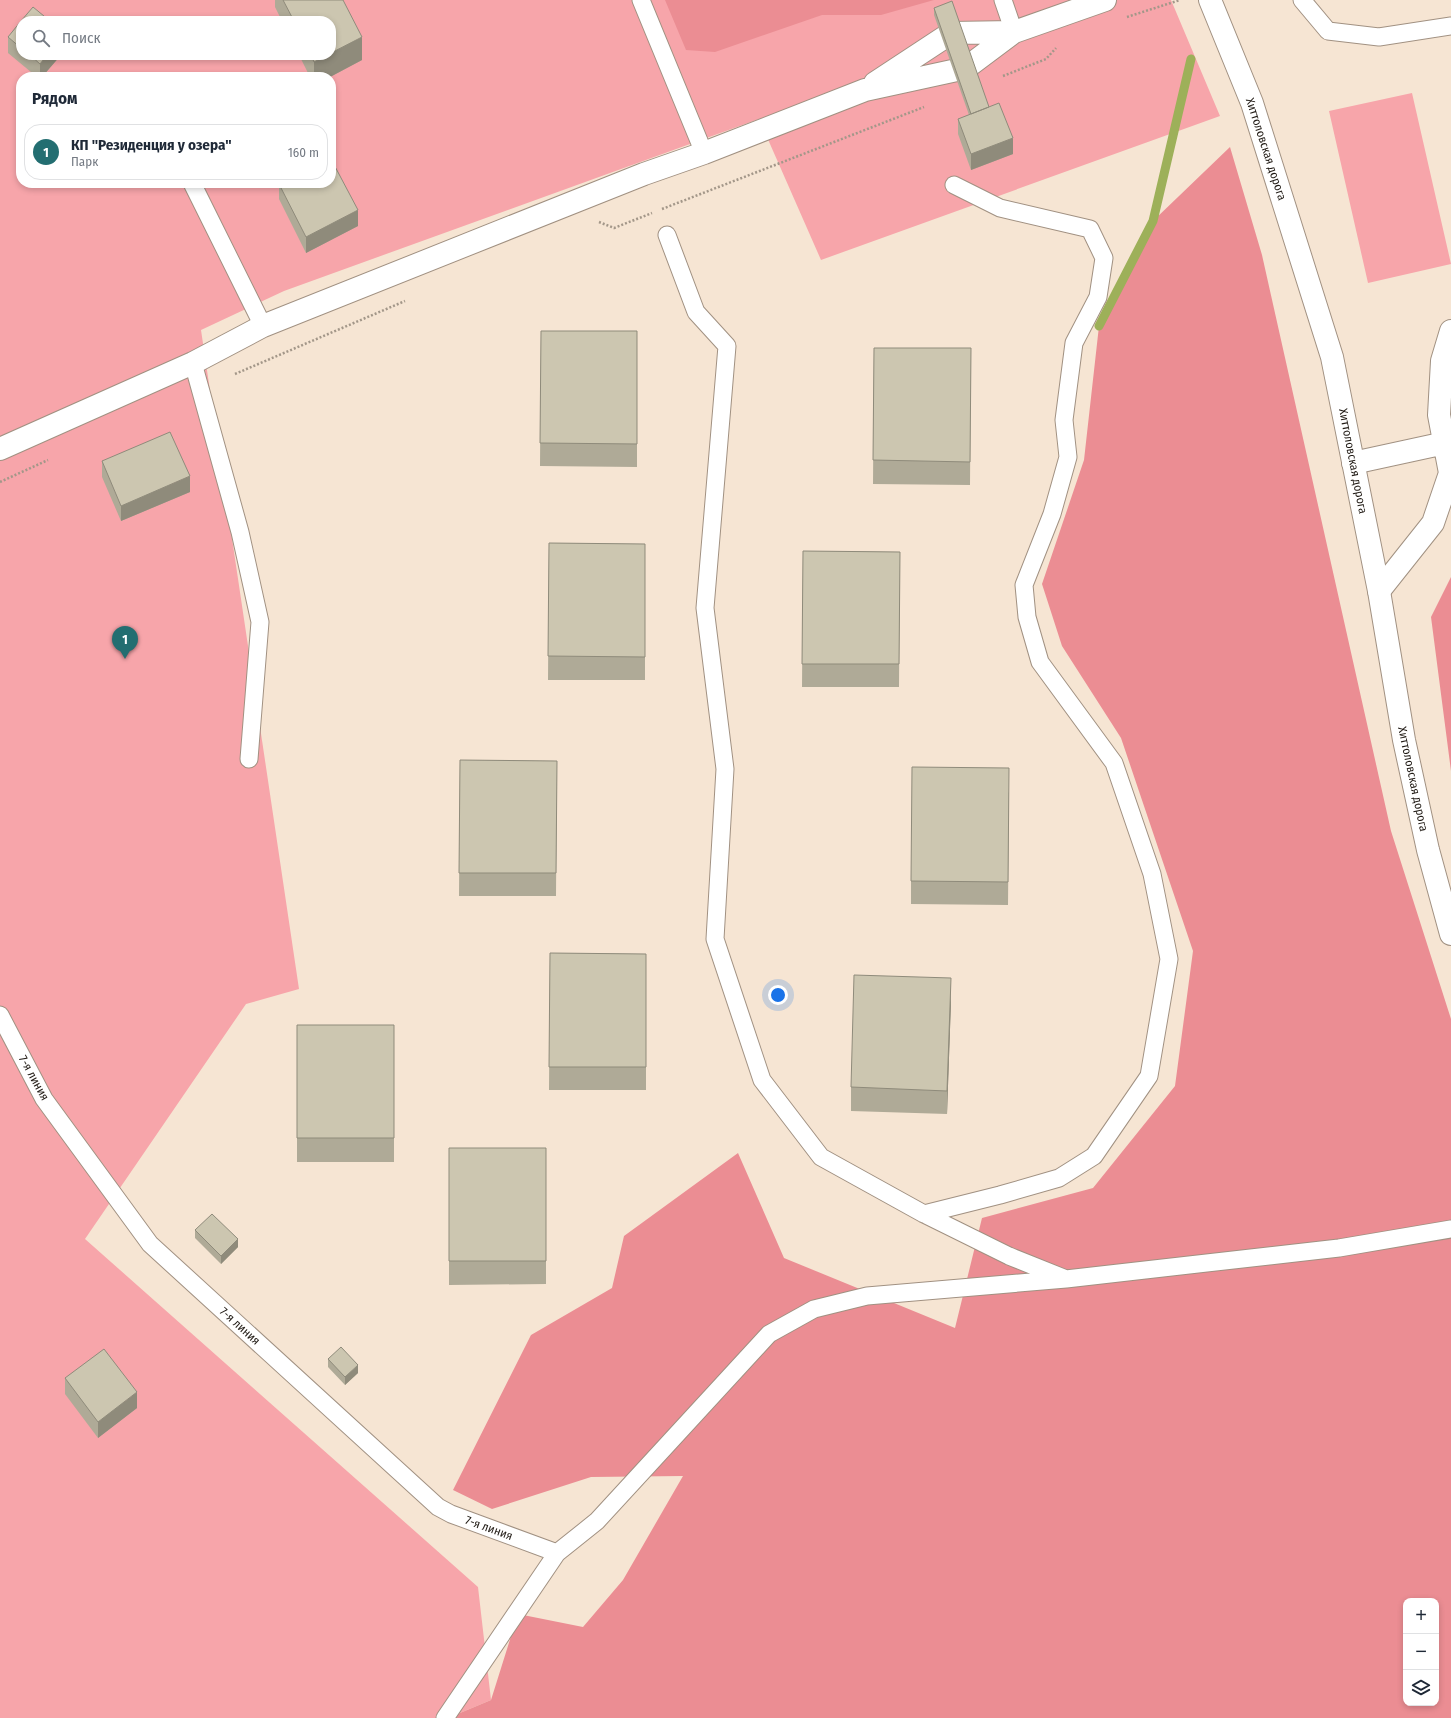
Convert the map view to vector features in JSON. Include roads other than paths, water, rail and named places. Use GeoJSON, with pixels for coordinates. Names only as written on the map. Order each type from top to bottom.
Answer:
{"type":"FeatureCollection","features":[{"type":"Feature","properties":{"kind":"street"},"geometry":{"type":"LineString","coordinates":[[0,449],[193,363],[263,326],[644,174],[704,153],[865,90],[966,68],[1014,32],[1105,0]]}},
{"type":"Feature","properties":{"kind":"street","name":"Хиттоловская дорога"},"geometry":{"type":"LineString","coordinates":[[1210,0],[1252,103],[1330,350],[1379,591],[1404,740],[1428,850],[1451,934]]}},
{"type":"Feature","properties":{"kind":"street"},"geometry":{"type":"LineString","coordinates":[[865,90],[951,33],[1014,32]]}},
{"type":"Feature","properties":{"kind":"street"},"geometry":{"type":"LineString","coordinates":[[1379,591],[1433,523],[1450,473],[1438,415],[1442,361],[1451,331]]}},
{"type":"Feature","properties":{"kind":"street"},"geometry":{"type":"LineString","coordinates":[[1353,463],[1445,443]]}},
{"type":"Feature","properties":{"kind":"lane"},"geometry":{"type":"LineString","coordinates":[[641,0],[704,153]]}},
{"type":"Feature","properties":{"kind":"lane"},"geometry":{"type":"LineString","coordinates":[[1003,0],[1014,32]]}},
{"type":"Feature","properties":{"kind":"lane"},"geometry":{"type":"LineString","coordinates":[[1302,0],[1328,31],[1379,37],[1451,26]]}},
{"type":"Feature","properties":{"kind":"lane"},"geometry":{"type":"LineString","coordinates":[[924,1214],[1000,1195],[1059,1178],[1094,1156],[1149,1076],[1169,959],[1152,874],[1114,763],[1040,662],[1027,617],[1024,585],[1052,514],[1068,457],[1064,420],[1074,343],[1098,297],[1104,258],[1090,229],[1000,208],[954,185]]}},
{"type":"Feature","properties":{"kind":"lane"},"geometry":{"type":"LineString","coordinates":[[194,188],[263,326]]}},
{"type":"Feature","properties":{"kind":"lane"},"geometry":{"type":"LineString","coordinates":[[667,235],[696,312],[727,346],[705,608],[725,769],[715,939],[762,1080],[821,1157],[924,1214],[1009,1256],[1066,1279]]}},
{"type":"Feature","properties":{"kind":"lane"},"geometry":{"type":"LineString","coordinates":[[193,363],[240,532],[260,622],[249,759]]}},
{"type":"Feature","properties":{"kind":"lane","name":"7-я линия"},"geometry":{"type":"LineString","coordinates":[[0,1015],[44,1099],[150,1244],[438,1507],[451,1514],[557,1553]]}},
{"type":"Feature","properties":{"kind":"lane"},"geometry":{"type":"LineString","coordinates":[[444,1718],[557,1553],[597,1521],[769,1334],[814,1309],[867,1296],[1066,1279],[1339,1248],[1451,1229]]}},
{"type":"Feature","properties":{"kind":"waterway"},"geometry":{"type":"LineString","coordinates":[[1099,326],[1153,221],[1191,59]]}},
{"type":"Feature","properties":{"kind":"place","name":"КП \"Резиденция у озера\""},"geometry":{"type":"Point","coordinates":[125,659]}}]}
